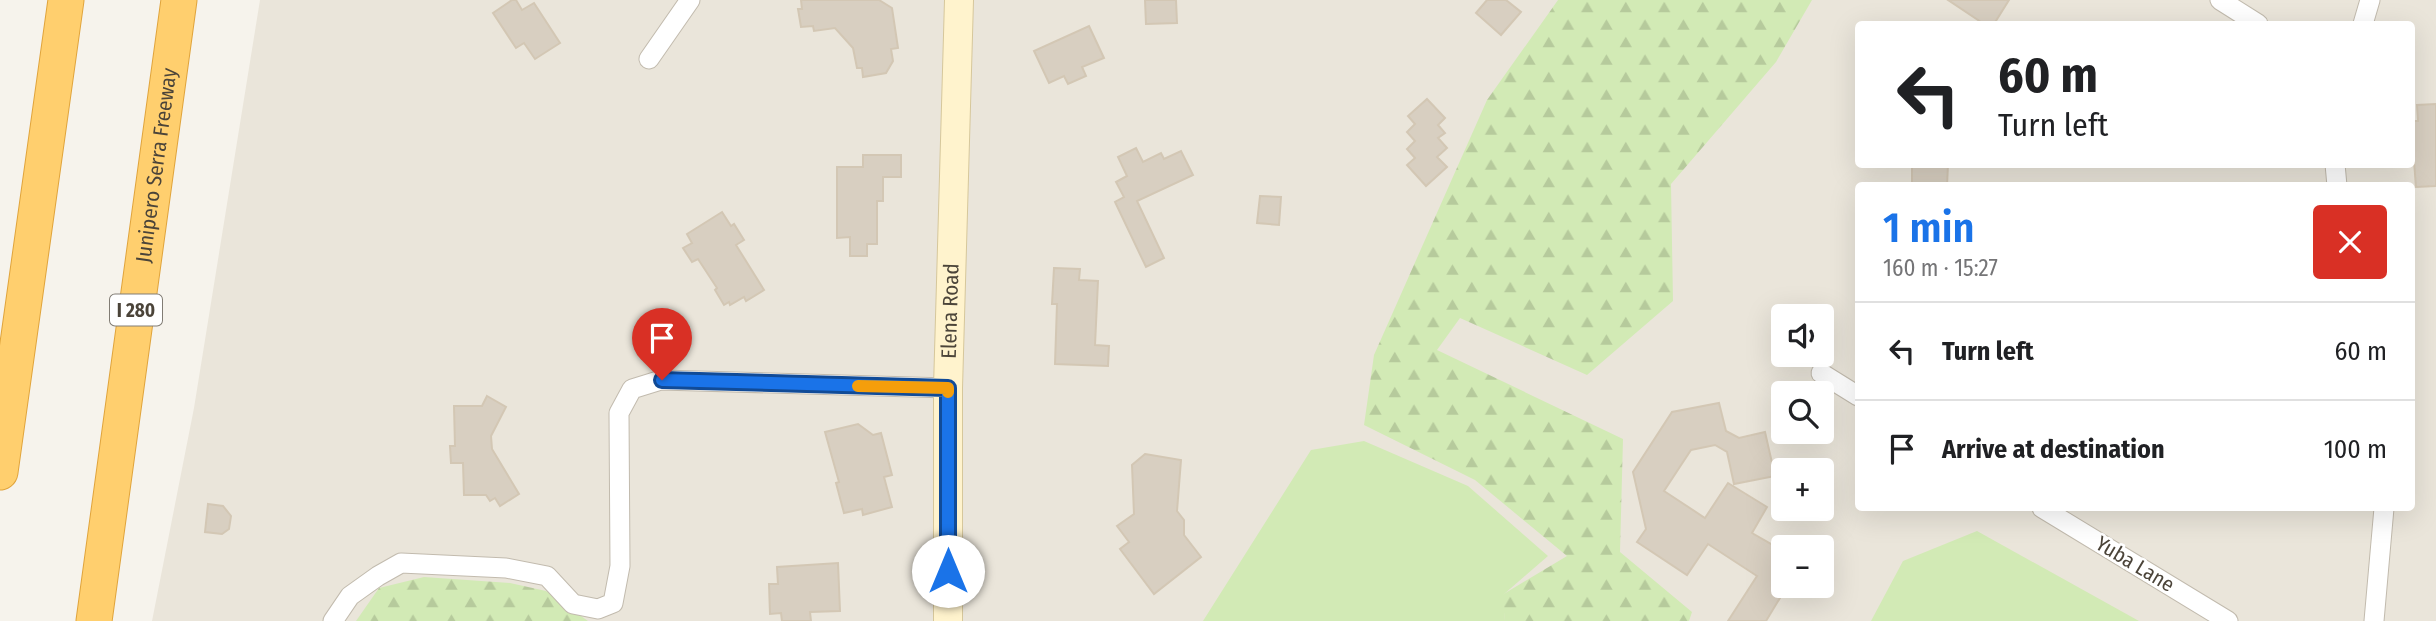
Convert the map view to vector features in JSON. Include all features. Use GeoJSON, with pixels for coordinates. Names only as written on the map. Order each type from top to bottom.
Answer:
{"type":"FeatureCollection","features":[{"type":"Feature","properties":{"kind":"highway"},"geometry":{"type":"LineString","coordinates":[[0,472],[66,0]]}},
{"type":"Feature","properties":{"kind":"highway","name":"Junipero Serra Freeway"},"geometry":{"type":"LineString","coordinates":[[94,621],[179,0]]}},
{"type":"Feature","properties":{"kind":"street"},"geometry":{"type":"LineString","coordinates":[[649,59],[690,0]]}},
{"type":"Feature","properties":{"kind":"street","name":"Elena Road"},"geometry":{"type":"LineString","coordinates":[[948,621],[948,388],[959,0]]}},
{"type":"Feature","properties":{"kind":"street"},"geometry":{"type":"LineString","coordinates":[[2220,0],[2253,21]]}},
{"type":"Feature","properties":{"kind":"street"},"geometry":{"type":"LineString","coordinates":[[2364,21],[2370,0]]}},
{"type":"Feature","properties":{"kind":"street"},"geometry":{"type":"LineString","coordinates":[[1821,373],[1855,394]]}},
{"type":"Feature","properties":{"kind":"street"},"geometry":{"type":"LineString","coordinates":[[333,621],[351,596],[401,563],[506,568],[547,576],[573,604],[598,609],[613,603],[620,566],[620,413],[632,388],[662,380],[948,388]]}},
{"type":"Feature","properties":{"kind":"street","name":"Yuba Lane"},"geometry":{"type":"LineString","coordinates":[[2047,511],[2228,621]]}},
{"type":"Feature","properties":{"kind":"street"},"geometry":{"type":"LineString","coordinates":[[2374,621],[2384,511]]}},
{"type":"Feature","properties":{"kind":"shaded area"},"geometry":{"type":"Polygon","coordinates":[[[260,0],[2436,0],[2436,621],[152,621],[194,408],[260,0]]]}},
{"type":"Feature","properties":{"kind":"green space"},"geometry":{"type":"Polygon","coordinates":[[[1558,0],[1812,0],[1776,62],[1671,184],[1673,301],[1587,375],[1460,318],[1437,350],[1623,439],[1620,552],[1692,612],[1689,621],[1505,621],[1502,595],[1567,556],[1475,480],[1364,425],[1374,355],[1487,100],[1558,0]]]}},
{"type":"Feature","properties":{"kind":"green space"},"geometry":{"type":"Polygon","coordinates":[[[1364,441],[1468,486],[1548,556],[1503,595],[1505,621],[1203,621],[1311,450],[1364,441]]]}},
{"type":"Feature","properties":{"kind":"green space"},"geometry":{"type":"Polygon","coordinates":[[[1977,531],[2139,621],[1871,621],[1903,561],[1977,531]]]}},
{"type":"Feature","properties":{"kind":"green space"},"geometry":{"type":"Polygon","coordinates":[[[424,577],[510,583],[546,591],[588,621],[356,621],[379,588],[424,577]]]}},
{"type":"Feature","properties":{"kind":"building"},"geometry":{"type":"Polygon","coordinates":[[[516,0],[522,10],[534,3],[560,43],[535,59],[524,43],[516,48],[493,13],[516,0]]]}},
{"type":"Feature","properties":{"kind":"building"},"geometry":{"type":"Polygon","coordinates":[[[801,0],[879,0],[892,8],[898,48],[891,49],[893,61],[886,73],[863,77],[862,68],[857,68],[853,48],[835,28],[814,31],[813,26],[801,27],[798,9],[802,9],[801,0]]]}},
{"type":"Feature","properties":{"kind":"building"},"geometry":{"type":"Polygon","coordinates":[[[1145,0],[1176,0],[1177,23],[1146,24],[1145,0]]]}},
{"type":"Feature","properties":{"kind":"building"},"geometry":{"type":"Polygon","coordinates":[[[1487,0],[1506,0],[1521,12],[1501,35],[1476,13],[1487,0]]]}},
{"type":"Feature","properties":{"kind":"building"},"geometry":{"type":"Polygon","coordinates":[[[1948,0],[2009,0],[1996,21],[1980,21],[1948,0]]]}},
{"type":"Feature","properties":{"kind":"building"},"geometry":{"type":"Polygon","coordinates":[[[1089,26],[1104,58],[1082,67],[1086,76],[1068,84],[1064,76],[1049,83],[1034,51],[1089,26]]]}},
{"type":"Feature","properties":{"kind":"building"},"geometry":{"type":"Polygon","coordinates":[[[1427,99],[1445,118],[1438,125],[1445,133],[1438,138],[1447,148],[1437,157],[1447,167],[1426,186],[1407,165],[1415,158],[1407,149],[1415,141],[1407,132],[1415,124],[1408,116],[1427,99]]]}},
{"type":"Feature","properties":{"kind":"building"},"geometry":{"type":"Polygon","coordinates":[[[2436,104],[2436,186],[2416,187],[2417,105],[2436,104]]]}},
{"type":"Feature","properties":{"kind":"building"},"geometry":{"type":"Polygon","coordinates":[[[1136,148],[1143,162],[1161,153],[1164,159],[1181,151],[1193,175],[1137,201],[1164,258],[1146,267],[1115,202],[1124,197],[1116,182],[1127,176],[1118,157],[1136,148]]]}},
{"type":"Feature","properties":{"kind":"building"},"geometry":{"type":"Polygon","coordinates":[[[863,155],[901,155],[901,177],[883,177],[883,201],[877,201],[877,244],[867,244],[867,256],[850,256],[850,237],[837,238],[837,167],[863,167],[863,155]]]}},
{"type":"Feature","properties":{"kind":"building"},"geometry":{"type":"Polygon","coordinates":[[[1912,168],[1948,168],[1947,182],[1912,182],[1912,168]]]}},
{"type":"Feature","properties":{"kind":"building"},"geometry":{"type":"Polygon","coordinates":[[[1260,196],[1281,197],[1279,225],[1257,223],[1260,196]]]}},
{"type":"Feature","properties":{"kind":"building"},"geometry":{"type":"Polygon","coordinates":[[[722,212],[744,240],[736,245],[764,290],[746,301],[744,297],[730,305],[729,302],[724,305],[715,290],[717,288],[698,259],[692,262],[683,248],[692,243],[687,234],[722,212]]]}},
{"type":"Feature","properties":{"kind":"building"},"geometry":{"type":"Polygon","coordinates":[[[1054,268],[1080,269],[1079,280],[1098,281],[1095,345],[1109,346],[1108,366],[1055,364],[1057,304],[1052,304],[1054,268]]]}},
{"type":"Feature","properties":{"kind":"building"},"geometry":{"type":"Polygon","coordinates":[[[487,396],[506,407],[491,436],[492,449],[519,494],[500,506],[495,498],[490,501],[486,495],[464,495],[463,463],[451,463],[450,446],[455,446],[454,406],[482,406],[487,396]]]}},
{"type":"Feature","properties":{"kind":"building"},"geometry":{"type":"Polygon","coordinates":[[[1719,403],[1726,431],[1739,438],[1765,432],[1771,458],[1771,477],[1734,484],[1727,452],[1715,445],[1691,450],[1664,491],[1705,518],[1728,483],[1767,507],[1752,533],[1771,544],[1771,598],[1780,598],[1766,621],[1728,621],[1757,576],[1708,544],[1687,575],[1637,542],[1646,529],[1633,472],[1672,412],[1719,403]]]}},
{"type":"Feature","properties":{"kind":"building"},"geometry":{"type":"Polygon","coordinates":[[[858,424],[873,435],[881,433],[892,475],[884,477],[892,507],[863,515],[862,509],[844,513],[836,483],[839,482],[825,432],[858,424]]]}},
{"type":"Feature","properties":{"kind":"building"},"geometry":{"type":"Polygon","coordinates":[[[1145,454],[1181,460],[1177,511],[1184,520],[1184,535],[1201,557],[1154,594],[1120,549],[1129,542],[1117,526],[1134,514],[1132,465],[1145,454]]]}},
{"type":"Feature","properties":{"kind":"building"},"geometry":{"type":"Polygon","coordinates":[[[208,504],[223,506],[231,516],[229,529],[222,534],[205,532],[208,504]]]}},
{"type":"Feature","properties":{"kind":"building"},"geometry":{"type":"Polygon","coordinates":[[[838,563],[840,611],[810,612],[811,621],[782,621],[781,613],[770,614],[769,584],[778,584],[777,567],[838,563]]]}},
{"type":"Feature","properties":{"kind":"slow traffic"},"geometry":{"type":"LineString","coordinates":[[858,386],[948,388],[948,392]]}},
{"type":"Feature","properties":{"kind":"route"},"geometry":{"type":"LineString","coordinates":[[662,380],[948,388],[948,571]]}}]}
